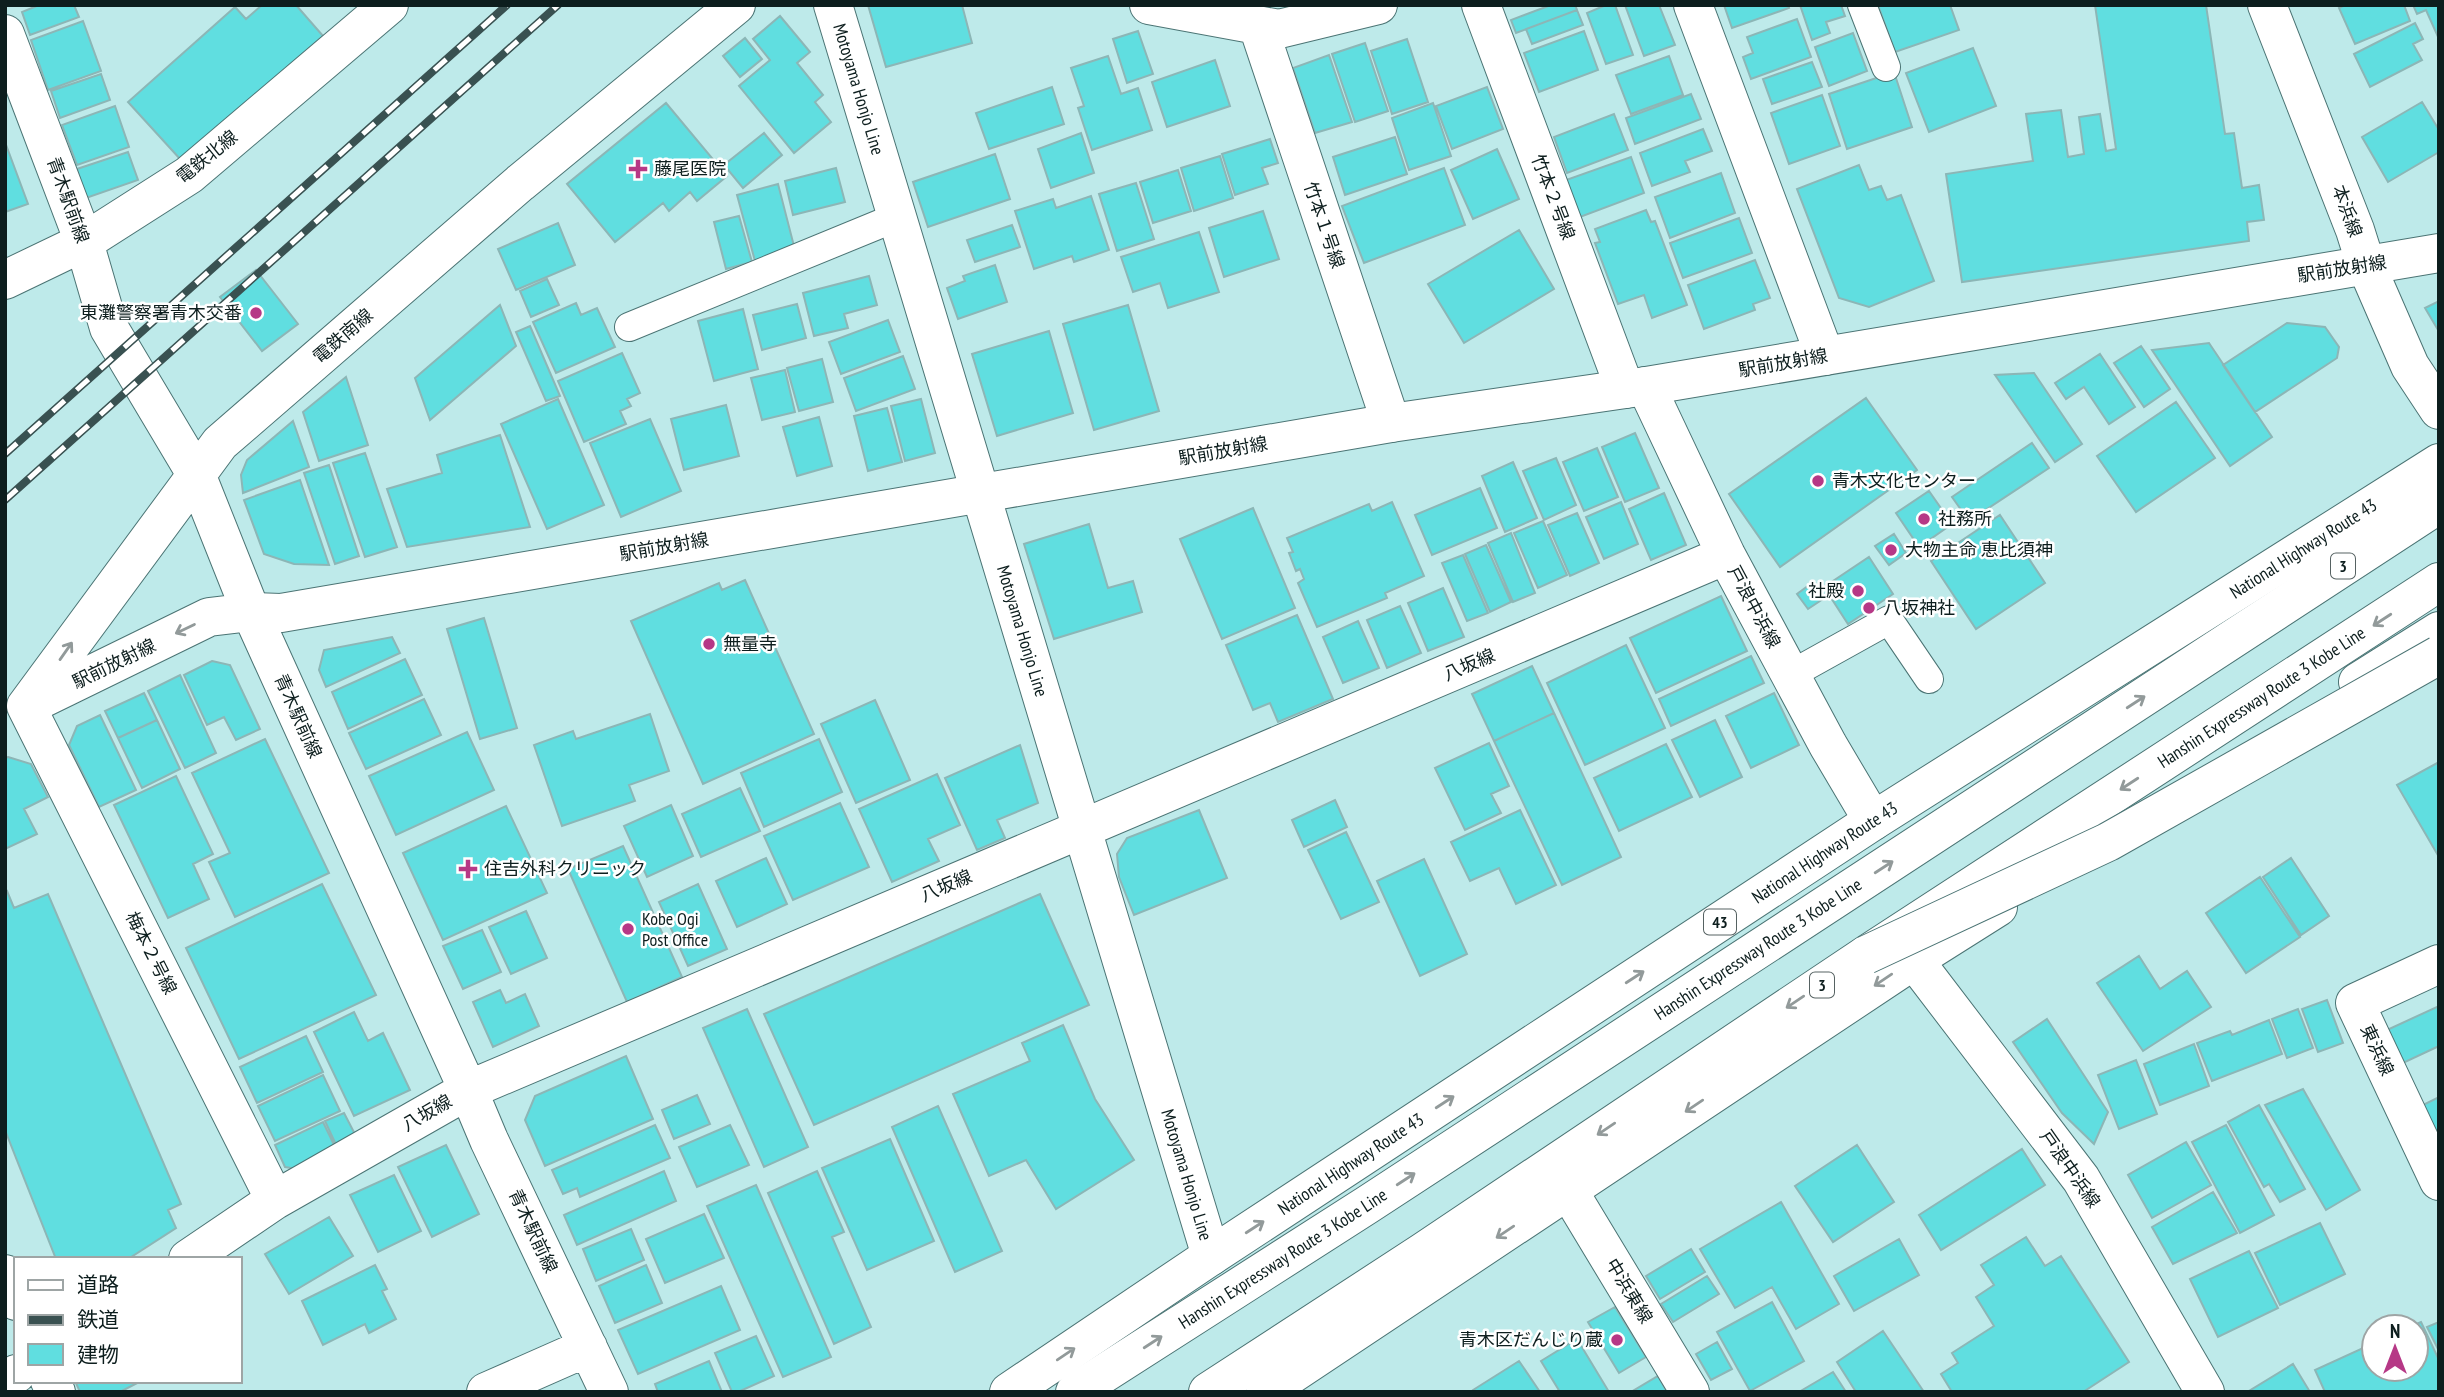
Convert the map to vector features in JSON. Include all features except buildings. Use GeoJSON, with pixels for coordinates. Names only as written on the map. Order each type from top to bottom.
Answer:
{"type":"FeatureCollection","features":[{"type":"Feature","properties":{"kind":"main road","name":"電鉄北線"},"geometry":{"type":"LineString","coordinates":[[5,280],[84,242],[189,175],[389,5]]}},
{"type":"Feature","properties":{"kind":"main road","name":"電鉄南線"},"geometry":{"type":"LineString","coordinates":[[16,711],[220,443],[520,183],[736,5]]}},
{"type":"Feature","properties":{"kind":"main road","name":"Motoyama Honjo Line"},"geometry":{"type":"LineString","coordinates":[[833,5],[1211,1256]]}},
{"type":"Feature","properties":{"kind":"main road"},"geometry":{"type":"LineString","coordinates":[[1149,5],[1279,29],[1378,5]]}},
{"type":"Feature","properties":{"kind":"main road","name":"竹本２号線"},"geometry":{"type":"LineString","coordinates":[[1481,5],[1635,388]]}},
{"type":"Feature","properties":{"kind":"main road"},"geometry":{"type":"LineString","coordinates":[[1693,5],[1825,356]]}},
{"type":"Feature","properties":{"kind":"main road","name":"本浜線"},"geometry":{"type":"LineString","coordinates":[[2267,5],[2355,230],[2366,265],[2410,366],[2439,410]]}},
{"type":"Feature","properties":{"kind":"main road","name":"竹本１号線"},"geometry":{"type":"LineString","coordinates":[[1258,26],[1391,423]]}},
{"type":"Feature","properties":{"kind":"main road","name":"青木駅前線"},"geometry":{"type":"LineString","coordinates":[[5,34],[84,242],[109,328],[196,474],[251,612],[489,1140],[609,1392]]}},
{"type":"Feature","properties":{"kind":"main road","name":"駅前放射線"},"geometry":{"type":"LineString","coordinates":[[16,711],[209,617],[251,612],[281,613],[1391,423],[1635,388],[2439,253]]}},
{"type":"Feature","properties":{"kind":"main road","name":"戸浪中浜線"},"geometry":{"type":"LineString","coordinates":[[1635,388],[1828,746],[1873,821]]}},
{"type":"Feature","properties":{"kind":"main road"},"geometry":{"type":"LineString","coordinates":[[2248,629],[2439,464]]}},
{"type":"Feature","properties":{"kind":"main road","name":"National Highway Route 43"},"geometry":{"type":"LineString","coordinates":[[1009,1392],[1873,821],[2439,464]]}},
{"type":"Feature","properties":{"kind":"main road","name":"Hanshin Expressway Route 3 Kobe Line"},"geometry":{"type":"LineString","coordinates":[[1075,1392],[1367,1205],[2439,504]]}},
{"type":"Feature","properties":{"kind":"main road","name":"八坂線"},"geometry":{"type":"LineString","coordinates":[[191,1257],[275,1200],[468,1090],[1726,555]]}},
{"type":"Feature","properties":{"kind":"main road","name":"Hanshin Expressway Route 3 Kobe Line"},"geometry":{"type":"LineString","coordinates":[[1208,1392],[1435,1244],[1866,955],[2439,582]]}},
{"type":"Feature","properties":{"kind":"main road"},"geometry":{"type":"LineString","coordinates":[[1286,1386],[1568,1191],[1914,960],[2439,631]]}},
{"type":"Feature","properties":{"kind":"main road"},"geometry":{"type":"LineString","coordinates":[[1866,955],[2108,842],[2439,655]]}},
{"type":"Feature","properties":{"kind":"main road","name":"梅本２号線"},"geometry":{"type":"LineString","coordinates":[[16,711],[275,1200]]}},
{"type":"Feature","properties":{"kind":"main road","name":"戸浪中浜線"},"geometry":{"type":"LineString","coordinates":[[1914,960],[2081,1179],[2192,1387]]}},
{"type":"Feature","properties":{"kind":"main road","name":"東浜線"},"geometry":{"type":"LineString","coordinates":[[2439,964],[2355,1003],[2439,1181]]}},
{"type":"Feature","properties":{"kind":"main road","name":"中浜東線"},"geometry":{"type":"LineString","coordinates":[[1568,1191],[1690,1392]]}},
{"type":"Feature","properties":{"kind":"main road"},"geometry":{"type":"LineString","coordinates":[[5,1274],[14,1296]]}},
{"type":"Feature","properties":{"kind":"main road"},"geometry":{"type":"LineString","coordinates":[[486,1392],[588,1347]]}},
{"type":"Feature","properties":{"kind":"lane"},"geometry":{"type":"LineString","coordinates":[[1862,5],[1886,67]]}},
{"type":"Feature","properties":{"kind":"lane"},"geometry":{"type":"LineString","coordinates":[[629,327],[897,217]]}},
{"type":"Feature","properties":{"kind":"lane"},"geometry":{"type":"LineString","coordinates":[[1790,675],[1888,620],[1929,679]]}},
{"type":"Feature","properties":{"kind":"railway"},"geometry":{"type":"LineString","coordinates":[[5,454],[507,5]]}},
{"type":"Feature","properties":{"kind":"railway"},"geometry":{"type":"LineString","coordinates":[[5,500],[558,5]]}},
{"type":"Feature","properties":{"kind":"place","name":"藤尾医院"},"geometry":{"type":"Point","coordinates":[638,169]}},
{"type":"Feature","properties":{"kind":"place","name":"東灘警察署青木交番"},"geometry":{"type":"Point","coordinates":[256,313]}},
{"type":"Feature","properties":{"kind":"place","name":"青木文化センター"},"geometry":{"type":"Point","coordinates":[1818,481]}},
{"type":"Feature","properties":{"kind":"place","name":"社務所"},"geometry":{"type":"Point","coordinates":[1924,519]}},
{"type":"Feature","properties":{"kind":"place","name":"大物主命 恵比須神"},"geometry":{"type":"Point","coordinates":[1891,550]}},
{"type":"Feature","properties":{"kind":"place","name":"社殿"},"geometry":{"type":"Point","coordinates":[1858,591]}},
{"type":"Feature","properties":{"kind":"place","name":"八坂神社"},"geometry":{"type":"Point","coordinates":[1869,608]}},
{"type":"Feature","properties":{"kind":"place","name":"無量寺"},"geometry":{"type":"Point","coordinates":[709,644]}},
{"type":"Feature","properties":{"kind":"place","name":"住吉外科クリニック"},"geometry":{"type":"Point","coordinates":[468,869]}},
{"type":"Feature","properties":{"kind":"place","name":"Kobe Ogi Post Office"},"geometry":{"type":"Point","coordinates":[628,929]}},
{"type":"Feature","properties":{"kind":"place","name":"青木区だんじり蔵"},"geometry":{"type":"Point","coordinates":[1617,1340]}}]}
